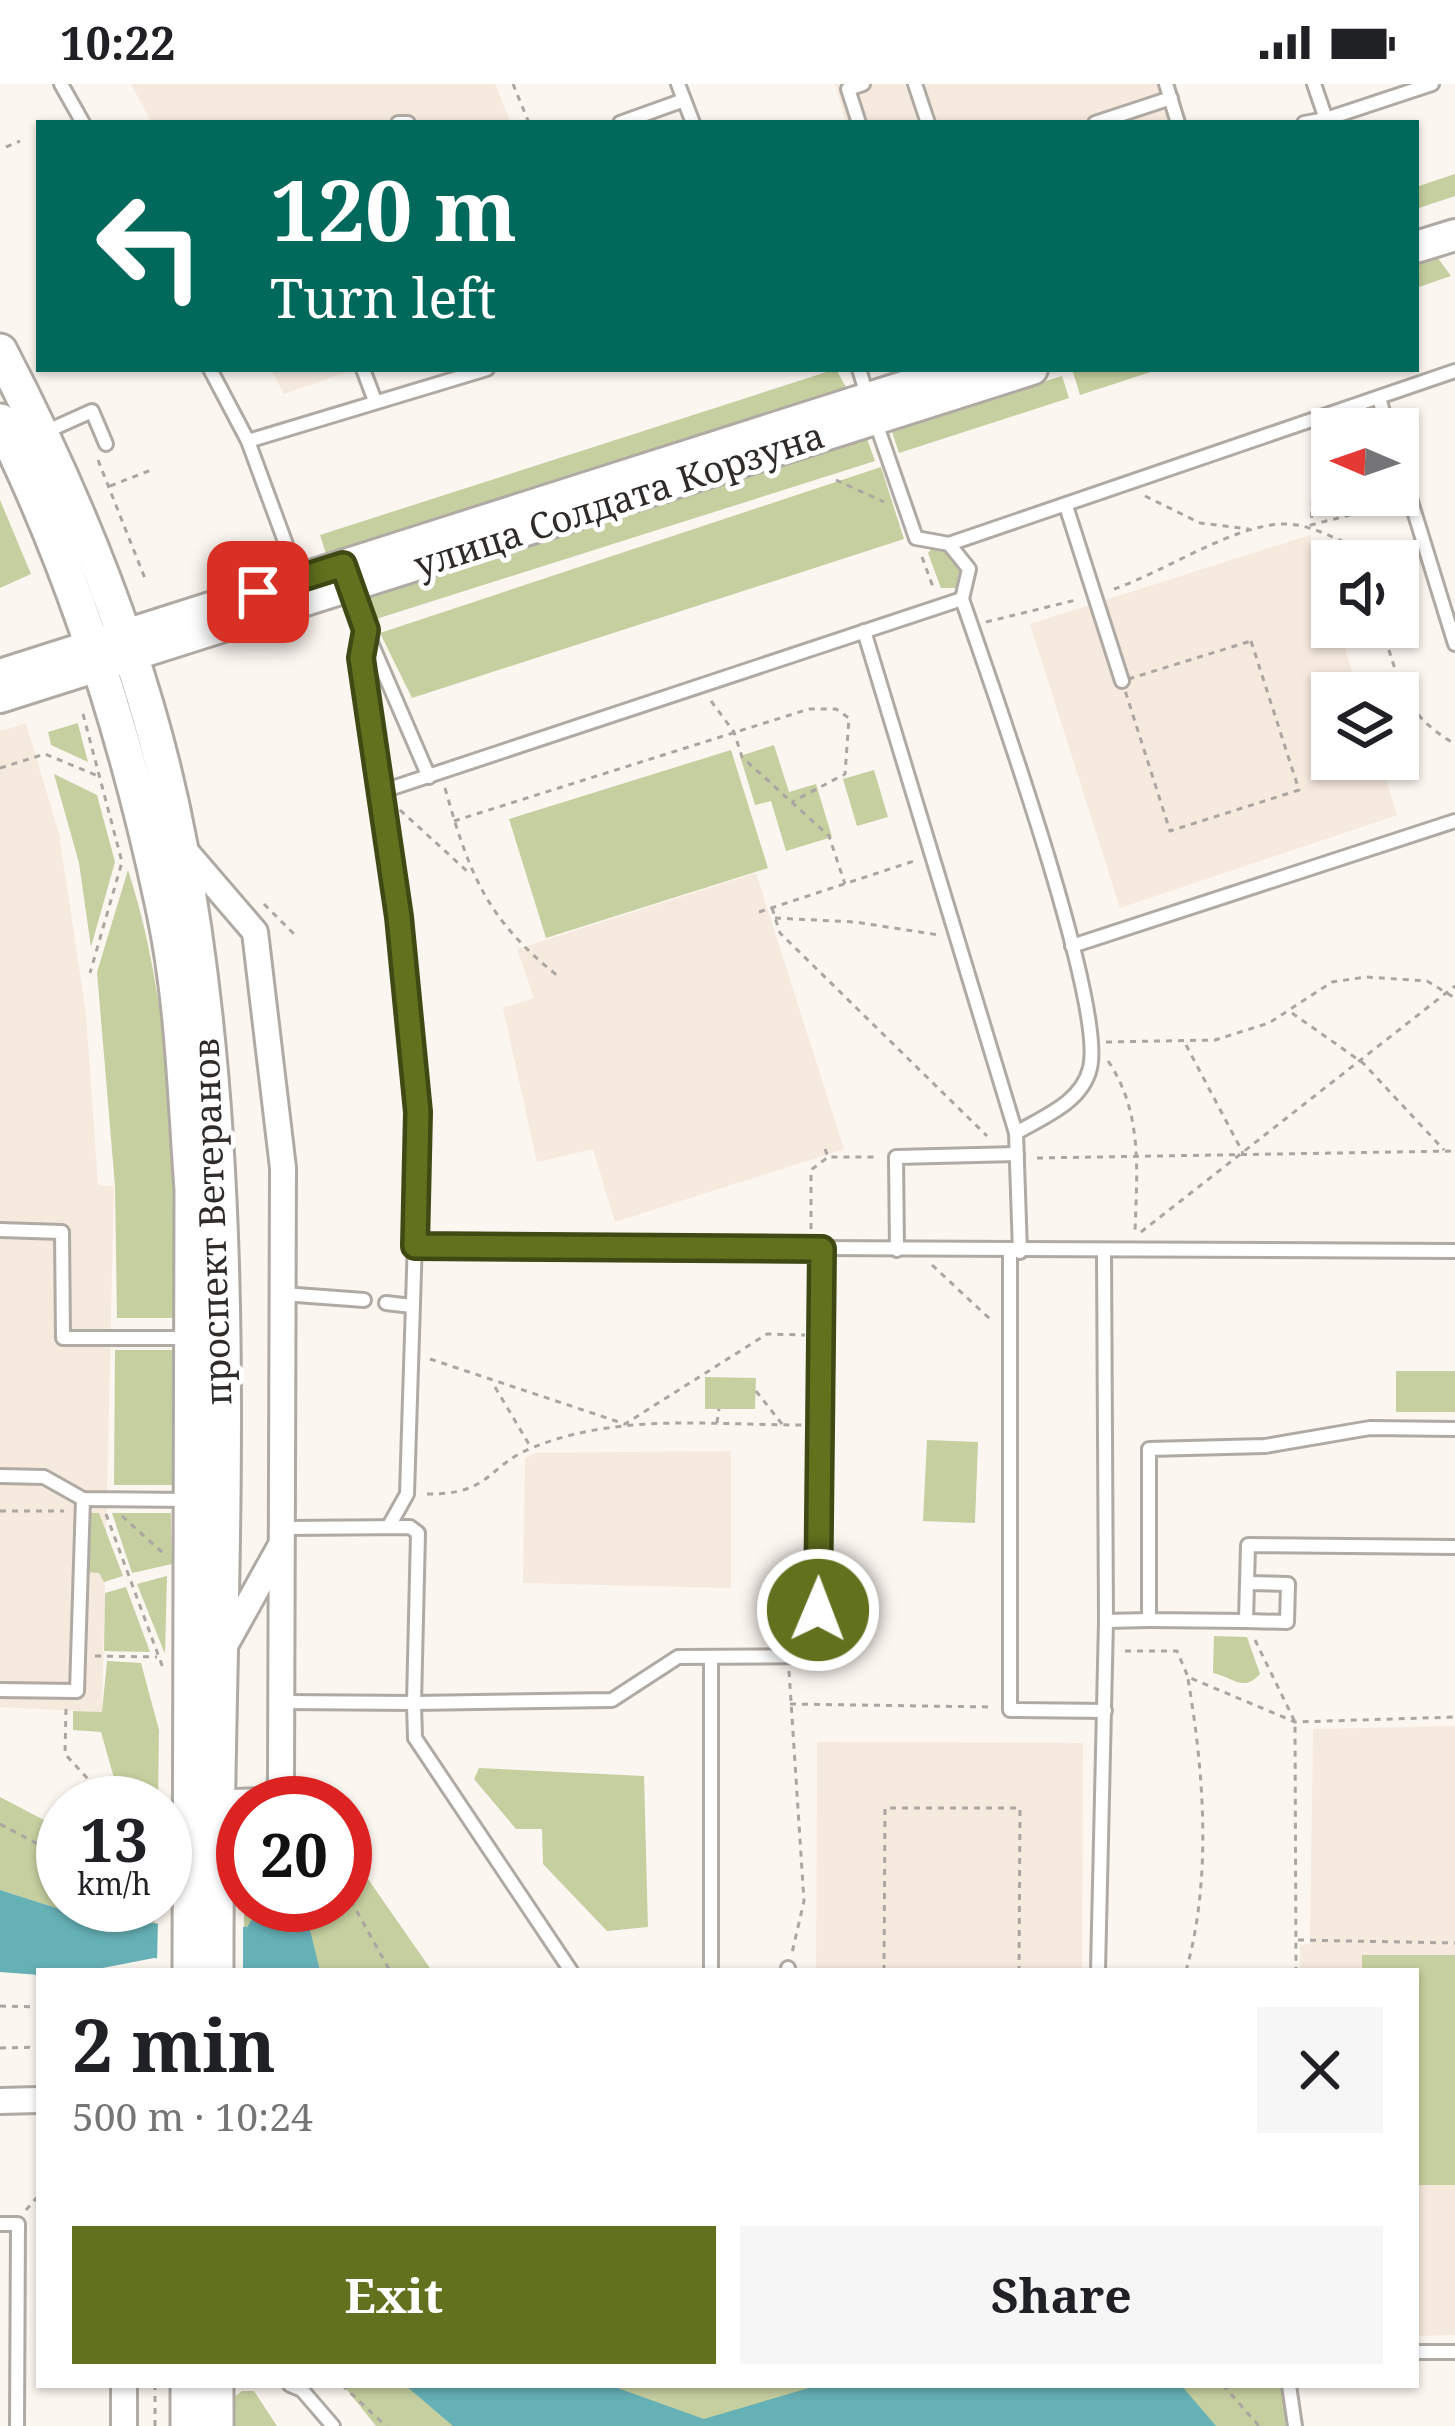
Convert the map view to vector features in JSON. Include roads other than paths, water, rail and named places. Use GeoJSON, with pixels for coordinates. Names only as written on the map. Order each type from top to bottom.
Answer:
{"type":"FeatureCollection","features":[{"type":"Feature","properties":{"kind":"main road","name":"проспект Ветеранов"},"geometry":{"type":"LineString","coordinates":[[0,351],[42,433],[110,651],[180,844],[210,1060],[218,1190],[219,1655],[203,1803]]}},
{"type":"Feature","properties":{"kind":"main road","name":"проспект Ветеранов"},"geometry":{"type":"LineString","coordinates":[[0,421],[9,453],[110,651],[164,910],[183,1062],[192,1190],[191,1500],[203,1911]]}},
{"type":"Feature","properties":{"kind":"main road"},"geometry":{"type":"LineString","coordinates":[[191,1968],[203,1911]]}},
{"type":"Feature","properties":{"kind":"main road"},"geometry":{"type":"LineString","coordinates":[[203,1911],[215,1968]]}},
{"type":"Feature","properties":{"kind":"main road"},"geometry":{"type":"LineString","coordinates":[[188,2388],[188,2426]]}},
{"type":"Feature","properties":{"kind":"main road"},"geometry":{"type":"LineString","coordinates":[[216,2388],[216,2426]]}},
{"type":"Feature","properties":{"kind":"street"},"geometry":{"type":"LineString","coordinates":[[1419,245],[1446,229]]}},
{"type":"Feature","properties":{"kind":"street","name":"улица Солдата Корзуна"},"geometry":{"type":"LineString","coordinates":[[0,697],[110,651],[347,575],[867,395],[949,372]]}},
{"type":"Feature","properties":{"kind":"street","name":"улица Солдата Корзуна"},"geometry":{"type":"LineString","coordinates":[[867,395],[1013,372]]}},
{"type":"Feature","properties":{"kind":"street","name":"улица Солдата Корзуна"},"geometry":{"type":"LineString","coordinates":[[0,675],[110,651]]}},
{"type":"Feature","properties":{"kind":"street"},"geometry":{"type":"LineString","coordinates":[[180,844],[255,932],[283,1168],[283,1702],[277,1795],[266,1801],[203,1803]]}},
{"type":"Feature","properties":{"kind":"street"},"geometry":{"type":"LineString","coordinates":[[219,1655],[283,1536]]}},
{"type":"Feature","properties":{"kind":"street"},"geometry":{"type":"LineString","coordinates":[[0,2101],[36,2101]]}},
{"type":"Feature","properties":{"kind":"street"},"geometry":{"type":"LineString","coordinates":[[124,2388],[124,2426]]}},
{"type":"Feature","properties":{"kind":"lane"},"geometry":{"type":"LineString","coordinates":[[61,84],[81,120]]}},
{"type":"Feature","properties":{"kind":"lane"},"geometry":{"type":"LineString","coordinates":[[678,84],[692,120]]}},
{"type":"Feature","properties":{"kind":"lane"},"geometry":{"type":"LineString","coordinates":[[858,120],[848,89],[863,84]]}},
{"type":"Feature","properties":{"kind":"lane"},"geometry":{"type":"LineString","coordinates":[[915,84],[927,120]]}},
{"type":"Feature","properties":{"kind":"lane"},"geometry":{"type":"LineString","coordinates":[[1314,84],[1326,119]]}},
{"type":"Feature","properties":{"kind":"lane"},"geometry":{"type":"LineString","coordinates":[[1320,120],[1432,84]]}},
{"type":"Feature","properties":{"kind":"lane"},"geometry":{"type":"LineString","coordinates":[[1102,120],[1168,91],[1177,120]]}},
{"type":"Feature","properties":{"kind":"lane"},"geometry":{"type":"LineString","coordinates":[[628,120],[685,100]]}},
{"type":"Feature","properties":{"kind":"lane"},"geometry":{"type":"LineString","coordinates":[[867,395],[916,538],[949,544],[1455,371]]}},
{"type":"Feature","properties":{"kind":"lane"},"geometry":{"type":"LineString","coordinates":[[212,372],[248,441],[302,590]]}},
{"type":"Feature","properties":{"kind":"lane"},"geometry":{"type":"LineString","coordinates":[[364,372],[375,401]]}},
{"type":"Feature","properties":{"kind":"lane"},"geometry":{"type":"LineString","coordinates":[[248,441],[476,372]]}},
{"type":"Feature","properties":{"kind":"lane"},"geometry":{"type":"LineString","coordinates":[[1378,398],[1381,408]]}},
{"type":"Feature","properties":{"kind":"lane"},"geometry":{"type":"LineString","coordinates":[[42,433],[92,411],[100,446]]}},
{"type":"Feature","properties":{"kind":"lane"},"geometry":{"type":"LineString","coordinates":[[1066,506],[1123,682]]}},
{"type":"Feature","properties":{"kind":"lane"},"geometry":{"type":"LineString","coordinates":[[1416,516],[1455,644]]}},
{"type":"Feature","properties":{"kind":"lane"},"geometry":{"type":"LineString","coordinates":[[949,544],[969,569],[962,598],[1072,946],[1090,1042],[1091,1065],[1082,1090],[1016,1132]]}},
{"type":"Feature","properties":{"kind":"lane"},"geometry":{"type":"LineString","coordinates":[[347,575],[366,630],[435,775]]}},
{"type":"Feature","properties":{"kind":"lane"},"geometry":{"type":"LineString","coordinates":[[380,792],[962,598]]}},
{"type":"Feature","properties":{"kind":"lane"},"geometry":{"type":"LineString","coordinates":[[366,630],[361,658],[418,1112],[407,1494],[389,1526]]}},
{"type":"Feature","properties":{"kind":"lane"},"geometry":{"type":"LineString","coordinates":[[864,631],[1016,1132],[1010,1337],[1010,1710],[1105,1711]]}},
{"type":"Feature","properties":{"kind":"lane"},"geometry":{"type":"LineString","coordinates":[[1072,946],[1455,821]]}},
{"type":"Feature","properties":{"kind":"lane"},"geometry":{"type":"LineString","coordinates":[[897,1250],[896,1157],[1017,1154]]}},
{"type":"Feature","properties":{"kind":"lane"},"geometry":{"type":"LineString","coordinates":[[0,1230],[62,1232],[63,1338],[191,1338]]}},
{"type":"Feature","properties":{"kind":"lane"},"geometry":{"type":"LineString","coordinates":[[415,1246],[1455,1251]]}},
{"type":"Feature","properties":{"kind":"lane"},"geometry":{"type":"LineString","coordinates":[[283,1702],[612,1700],[678,1657],[818,1656],[816,1249]]}},
{"type":"Feature","properties":{"kind":"lane"},"geometry":{"type":"LineString","coordinates":[[1098,1968],[1106,1650],[1104,1252]]}},
{"type":"Feature","properties":{"kind":"lane"},"geometry":{"type":"LineString","coordinates":[[283,1294],[364,1300]]}},
{"type":"Feature","properties":{"kind":"lane"},"geometry":{"type":"LineString","coordinates":[[386,1303],[412,1306]]}},
{"type":"Feature","properties":{"kind":"lane"},"geometry":{"type":"LineString","coordinates":[[1149,1620],[1149,1449],[1264,1445],[1370,1427],[1455,1429]]}},
{"type":"Feature","properties":{"kind":"lane"},"geometry":{"type":"LineString","coordinates":[[0,1476],[44,1478],[83,1499],[191,1500]]}},
{"type":"Feature","properties":{"kind":"lane"},"geometry":{"type":"LineString","coordinates":[[0,1690],[77,1691],[83,1499]]}},
{"type":"Feature","properties":{"kind":"lane"},"geometry":{"type":"LineString","coordinates":[[283,1536],[389,1526],[410,1527],[418,1533],[415,1738],[569,1968]]}},
{"type":"Feature","properties":{"kind":"lane"},"geometry":{"type":"LineString","coordinates":[[1246,1621],[1247,1545],[1455,1547]]}},
{"type":"Feature","properties":{"kind":"lane"},"geometry":{"type":"LineString","coordinates":[[1106,1621],[1287,1622],[1288,1584],[1246,1583]]}},
{"type":"Feature","properties":{"kind":"lane"},"geometry":{"type":"LineString","coordinates":[[711,1657],[711,1968]]}},
{"type":"Feature","properties":{"kind":"lane"},"geometry":{"type":"LineString","coordinates":[[0,2224],[18,2224],[17,2426]]}},
{"type":"Feature","properties":{"kind":"lane"},"geometry":{"type":"LineString","coordinates":[[1419,2352],[1455,2351]]}},
{"type":"Feature","properties":{"kind":"lane"},"geometry":{"type":"LineString","coordinates":[[297,2388],[333,2426]]}},
{"type":"Feature","properties":{"kind":"lane"},"geometry":{"type":"LineString","coordinates":[[1288,2388],[1294,2426]]}},
{"type":"Feature","properties":{"kind":"water"},"geometry":{"type":"Polygon","coordinates":[[[0,1890],[36,1902],[36,1932],[192,1932],[192,1925],[216,1926],[216,1932],[311,1932],[319,1968],[232,1968],[154,1958],[102,1968],[36,1968],[36,1975],[0,1972],[0,1890]]]}},
{"type":"Feature","properties":{"kind":"water"},"geometry":{"type":"Polygon","coordinates":[[[409,2388],[617,2388],[704,2419],[809,2388],[1184,2388],[1216,2426],[453,2426],[409,2388]]]}}]}
